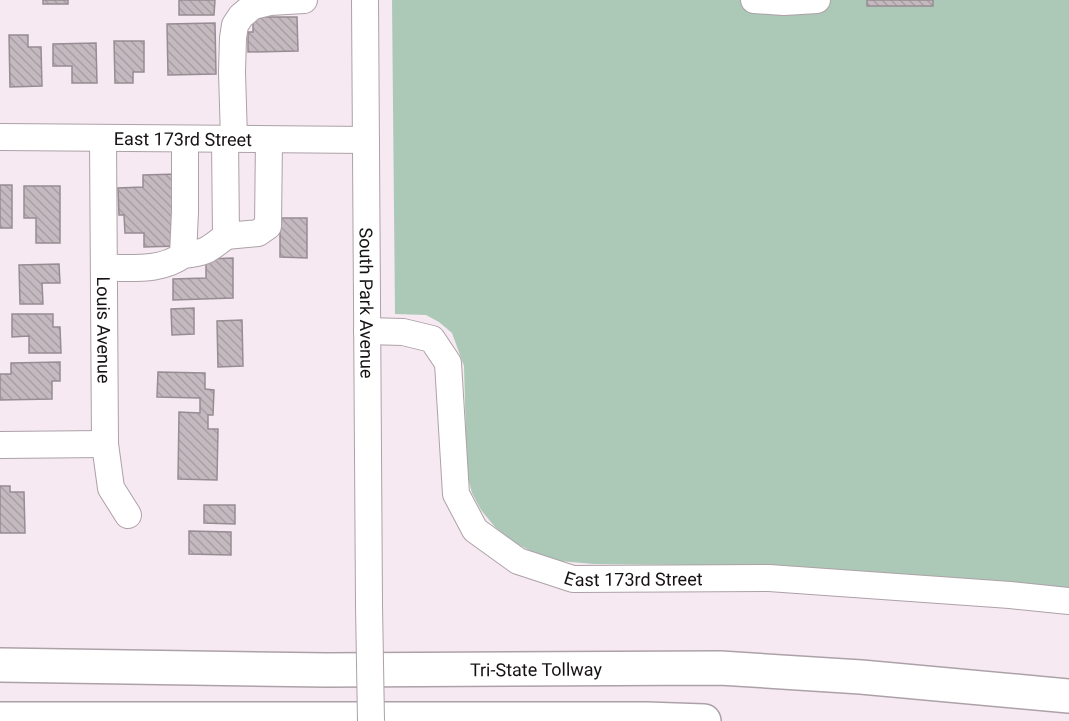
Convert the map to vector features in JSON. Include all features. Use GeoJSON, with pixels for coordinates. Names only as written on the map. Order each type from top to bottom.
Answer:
{"type":"FeatureCollection","features":[{"type":"Feature","properties":{"kind":"highway","name":"Tri-State Tollway"},"geometry":{"type":"LineString","coordinates":[[0,665],[327,670],[720,668],[861,677],[1069,696]]}},
{"type":"Feature","properties":{"kind":"highway"},"geometry":{"type":"LineString","coordinates":[[945,684],[1041,676],[1069,677]]}},
{"type":"Feature","properties":{"kind":"highway"},"geometry":{"type":"LineString","coordinates":[[0,719],[646,719],[704,721]]}},
{"type":"Feature","properties":{"kind":"street"},"geometry":{"type":"LineString","coordinates":[[226,236],[235,25],[254,6],[270,2],[304,0]]}},
{"type":"Feature","properties":{"kind":"street","name":"South Park Avenue"},"geometry":{"type":"LineString","coordinates":[[366,0],[371,721]]}},
{"type":"Feature","properties":{"kind":"street"},"geometry":{"type":"LineString","coordinates":[[754,0],[784,2],[817,0]]}},
{"type":"Feature","properties":{"kind":"street","name":"East 173rd Street"},"geometry":{"type":"LineString","coordinates":[[0,137],[366,140]]}},
{"type":"Feature","properties":{"kind":"street","name":"Louis Avenue"},"geometry":{"type":"LineString","coordinates":[[103,138],[105,444],[111,488],[128,515]]}},
{"type":"Feature","properties":{"kind":"street"},"geometry":{"type":"LineString","coordinates":[[183,255],[185,139]]}},
{"type":"Feature","properties":{"kind":"street"},"geometry":{"type":"LineString","coordinates":[[104,268],[160,266],[175,261],[183,255],[200,253],[226,236],[258,234],[268,225],[269,140]]}},
{"type":"Feature","properties":{"kind":"street","name":"East 173rd Street"},"geometry":{"type":"LineString","coordinates":[[368,331],[402,332],[432,339],[448,363],[456,494],[475,530],[518,561],[573,579],[769,578],[999,594],[1069,602]]}},
{"type":"Feature","properties":{"kind":"street"},"geometry":{"type":"LineString","coordinates":[[0,445],[105,444]]}},
{"type":"Feature","properties":{"kind":"green space"},"geometry":{"type":"Polygon","coordinates":[[[392,0],[1069,0],[1069,591],[931,577],[560,561],[513,542],[495,527],[481,510],[472,493],[467,474],[464,366],[452,333],[426,315],[395,314],[392,0]]]}},
{"type":"Feature","properties":{"kind":"building"},"geometry":{"type":"Polygon","coordinates":[[[43,0],[68,0],[68,4],[43,4],[43,0]]]}},
{"type":"Feature","properties":{"kind":"building"},"geometry":{"type":"Polygon","coordinates":[[[179,0],[215,0],[214,15],[179,15],[179,0]]]}},
{"type":"Feature","properties":{"kind":"building"},"geometry":{"type":"Polygon","coordinates":[[[867,0],[933,0],[933,6],[867,6],[867,0]]]}},
{"type":"Feature","properties":{"kind":"building"},"geometry":{"type":"Polygon","coordinates":[[[253,17],[297,17],[298,51],[248,52],[248,32],[253,32],[253,17]]]}},
{"type":"Feature","properties":{"kind":"building"},"geometry":{"type":"Polygon","coordinates":[[[215,23],[216,74],[168,75],[167,24],[215,23]]]}},
{"type":"Feature","properties":{"kind":"building"},"geometry":{"type":"Polygon","coordinates":[[[9,35],[28,35],[28,47],[41,47],[42,86],[10,87],[9,35]]]}},
{"type":"Feature","properties":{"kind":"building"},"geometry":{"type":"Polygon","coordinates":[[[114,41],[144,41],[144,72],[133,72],[133,83],[115,83],[114,41]]]}},
{"type":"Feature","properties":{"kind":"building"},"geometry":{"type":"Polygon","coordinates":[[[96,43],[97,83],[72,83],[72,66],[53,66],[53,44],[96,43]]]}},
{"type":"Feature","properties":{"kind":"building"},"geometry":{"type":"Polygon","coordinates":[[[177,174],[178,246],[144,247],[144,233],[125,233],[124,215],[119,215],[118,188],[143,187],[143,175],[177,174]]]}},
{"type":"Feature","properties":{"kind":"building"},"geometry":{"type":"Polygon","coordinates":[[[0,185],[12,185],[12,228],[0,228],[0,185]]]}},
{"type":"Feature","properties":{"kind":"building"},"geometry":{"type":"Polygon","coordinates":[[[24,186],[60,186],[60,243],[36,243],[36,218],[24,218],[24,186]]]}},
{"type":"Feature","properties":{"kind":"building"},"geometry":{"type":"Polygon","coordinates":[[[280,218],[307,218],[307,258],[280,257],[280,218]]]}},
{"type":"Feature","properties":{"kind":"building"},"geometry":{"type":"Polygon","coordinates":[[[233,258],[233,298],[173,300],[173,279],[206,278],[206,259],[233,258]]]}},
{"type":"Feature","properties":{"kind":"building"},"geometry":{"type":"Polygon","coordinates":[[[59,264],[60,283],[42,283],[43,304],[20,304],[19,265],[59,264]]]}},
{"type":"Feature","properties":{"kind":"building"},"geometry":{"type":"Polygon","coordinates":[[[194,308],[194,334],[172,335],[171,309],[194,308]]]}},
{"type":"Feature","properties":{"kind":"building"},"geometry":{"type":"Polygon","coordinates":[[[12,314],[53,314],[53,327],[60,327],[61,353],[29,353],[29,336],[12,337],[12,314]]]}},
{"type":"Feature","properties":{"kind":"building"},"geometry":{"type":"Polygon","coordinates":[[[242,320],[243,366],[218,367],[217,321],[242,320]]]}},
{"type":"Feature","properties":{"kind":"building"},"geometry":{"type":"Polygon","coordinates":[[[60,362],[60,381],[52,381],[52,399],[0,400],[0,374],[11,374],[11,363],[60,362]]]}},
{"type":"Feature","properties":{"kind":"building"},"geometry":{"type":"Polygon","coordinates":[[[158,372],[205,373],[205,389],[214,390],[213,415],[208,415],[208,429],[218,429],[217,480],[178,479],[179,412],[200,413],[200,398],[157,397],[158,372]]]}},
{"type":"Feature","properties":{"kind":"building"},"geometry":{"type":"Polygon","coordinates":[[[0,486],[10,486],[10,492],[24,492],[25,533],[0,533],[0,486]]]}},
{"type":"Feature","properties":{"kind":"building"},"geometry":{"type":"Polygon","coordinates":[[[204,505],[235,505],[235,524],[204,523],[204,505]]]}},
{"type":"Feature","properties":{"kind":"building"},"geometry":{"type":"Polygon","coordinates":[[[189,531],[231,532],[231,555],[189,554],[189,531]]]}}]}
